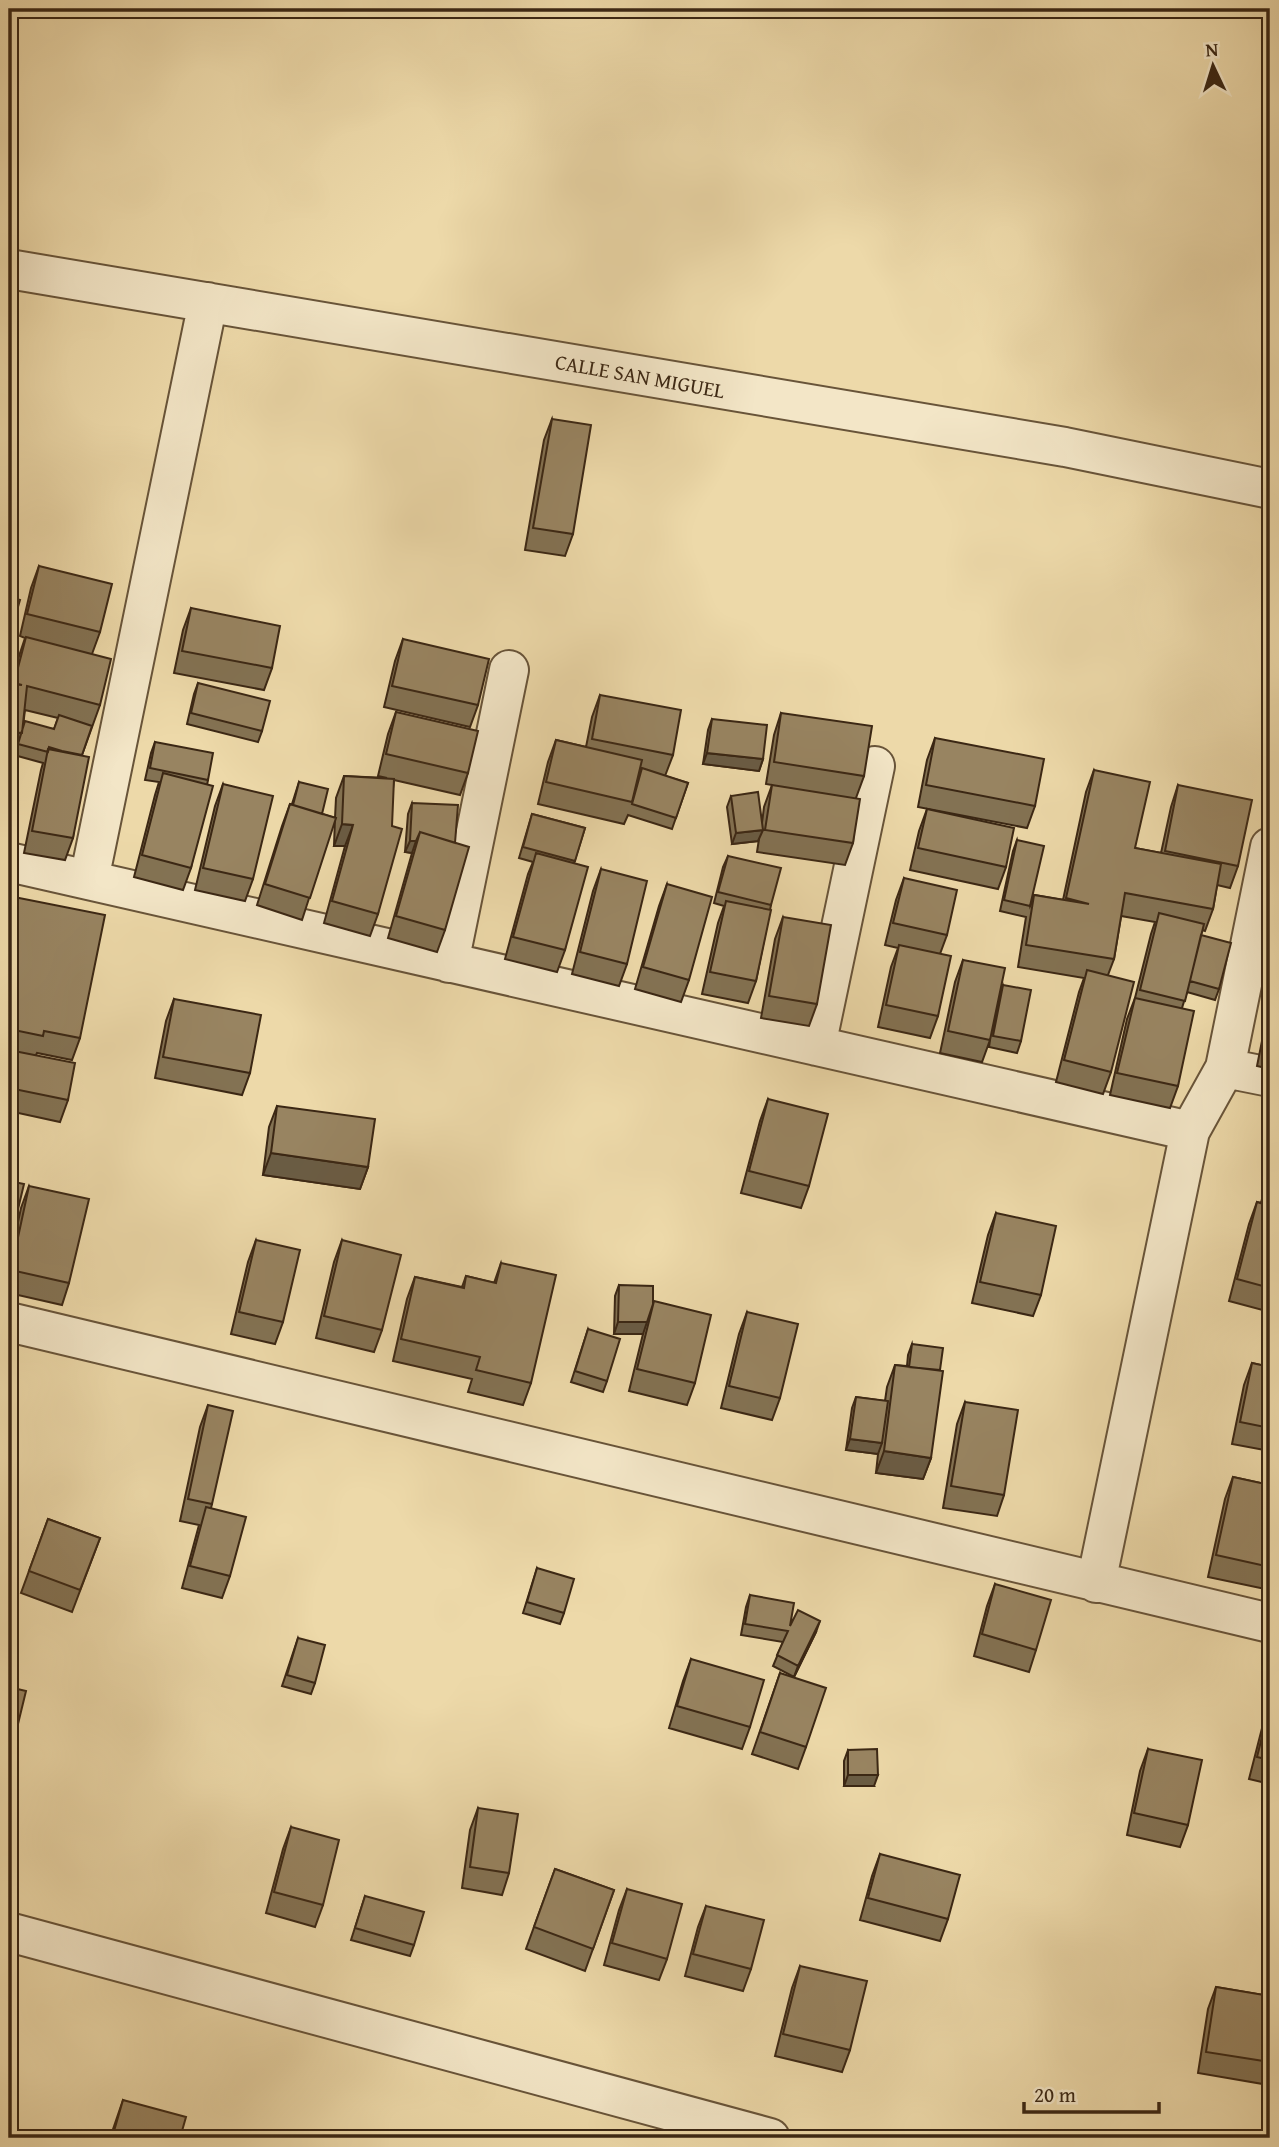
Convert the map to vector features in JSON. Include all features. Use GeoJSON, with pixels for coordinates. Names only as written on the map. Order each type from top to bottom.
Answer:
{"type":"FeatureCollection","features":[{"type":"Feature","properties":{"kind":"street","name":"CALLE SAN MIGUEL"},"geometry":{"type":"LineString","coordinates":[[9,269],[1065,447],[1270,489]]}},
{"type":"Feature","properties":{"kind":"street"},"geometry":{"type":"LineString","coordinates":[[89,880],[208,302]]}},
{"type":"Feature","properties":{"kind":"street"},"geometry":{"type":"LineString","coordinates":[[449,962],[509,670]]}},
{"type":"Feature","properties":{"kind":"street"},"geometry":{"type":"LineString","coordinates":[[816,1046],[875,766]]}},
{"type":"Feature","properties":{"kind":"street"},"geometry":{"type":"LineString","coordinates":[[1096,1583],[1190,1131],[1225,1068],[1270,847]]}},
{"type":"Feature","properties":{"kind":"street"},"geometry":{"type":"LineString","coordinates":[[9,862],[1190,1131]]}},
{"type":"Feature","properties":{"kind":"street"},"geometry":{"type":"LineString","coordinates":[[1225,1068],[1270,1077]]}},
{"type":"Feature","properties":{"kind":"street"},"geometry":{"type":"LineString","coordinates":[[9,1322],[1270,1623]]}},
{"type":"Feature","properties":{"kind":"street"},"geometry":{"type":"LineString","coordinates":[[9,1932],[770,2138]]}},
{"type":"Feature","properties":{"kind":"building"},"geometry":{"type":"Polygon","coordinates":[[[552,419],[591,425],[573,534],[533,528],[552,419]]]}},
{"type":"Feature","properties":{"kind":"building"},"geometry":{"type":"Polygon","coordinates":[[[39,566],[112,584],[100,632],[27,614],[39,566]]]}},
{"type":"Feature","properties":{"kind":"building"},"geometry":{"type":"Polygon","coordinates":[[[9,597],[20,600],[9,638],[9,597]]]}},
{"type":"Feature","properties":{"kind":"building"},"geometry":{"type":"Polygon","coordinates":[[[191,608],[280,626],[272,668],[182,651],[191,608]]]}},
{"type":"Feature","properties":{"kind":"building"},"geometry":{"type":"Polygon","coordinates":[[[26,637],[111,659],[100,705],[27,686],[22,733],[9,732],[9,684],[22,685],[14,683],[26,637]]]}},
{"type":"Feature","properties":{"kind":"building"},"geometry":{"type":"Polygon","coordinates":[[[403,639],[489,659],[478,705],[392,686],[403,639]]]}},
{"type":"Feature","properties":{"kind":"building"},"geometry":{"type":"Polygon","coordinates":[[[198,683],[270,701],[262,731],[191,713],[198,683]]]}},
{"type":"Feature","properties":{"kind":"building"},"geometry":{"type":"Polygon","coordinates":[[[600,695],[681,710],[673,755],[592,739],[600,695]]]}},
{"type":"Feature","properties":{"kind":"building"},"geometry":{"type":"Polygon","coordinates":[[[396,712],[478,731],[468,773],[386,754],[396,712]]]}},
{"type":"Feature","properties":{"kind":"building"},"geometry":{"type":"Polygon","coordinates":[[[781,713],[872,726],[864,776],[774,762],[781,713]]]}},
{"type":"Feature","properties":{"kind":"building"},"geometry":{"type":"Polygon","coordinates":[[[59,715],[92,726],[82,755],[49,747],[48,752],[18,744],[25,721],[54,729],[59,715]]]}},
{"type":"Feature","properties":{"kind":"building"},"geometry":{"type":"Polygon","coordinates":[[[712,719],[767,725],[763,759],[707,753],[712,719]]]}},
{"type":"Feature","properties":{"kind":"building"},"geometry":{"type":"Polygon","coordinates":[[[935,738],[1044,759],[1035,806],[926,785],[935,738]]]}},
{"type":"Feature","properties":{"kind":"building"},"geometry":{"type":"Polygon","coordinates":[[[556,740],[642,760],[632,802],[546,782],[556,740]]]}},
{"type":"Feature","properties":{"kind":"building"},"geometry":{"type":"Polygon","coordinates":[[[155,742],[213,753],[208,780],[150,768],[155,742]]]}},
{"type":"Feature","properties":{"kind":"building"},"geometry":{"type":"Polygon","coordinates":[[[48,749],[89,757],[73,838],[32,831],[48,749]]]}},
{"type":"Feature","properties":{"kind":"building"},"geometry":{"type":"Polygon","coordinates":[[[9,759],[13,759],[9,800],[9,759]]]}},
{"type":"Feature","properties":{"kind":"building"},"geometry":{"type":"Polygon","coordinates":[[[642,768],[688,783],[676,818],[632,804],[642,768]]]}},
{"type":"Feature","properties":{"kind":"building"},"geometry":{"type":"Polygon","coordinates":[[[1094,770],[1150,782],[1135,848],[1221,864],[1213,909],[1125,893],[1114,959],[1026,945],[1034,895],[1089,904],[1066,898],[1094,770]]]}},
{"type":"Feature","properties":{"kind":"building"},"geometry":{"type":"Polygon","coordinates":[[[163,773],[213,786],[191,868],[142,855],[163,773]]]}},
{"type":"Feature","properties":{"kind":"building"},"geometry":{"type":"Polygon","coordinates":[[[344,776],[394,779],[392,826],[402,829],[378,914],[332,901],[353,825],[342,824],[344,776]]]}},
{"type":"Feature","properties":{"kind":"building"},"geometry":{"type":"Polygon","coordinates":[[[299,782],[328,789],[322,814],[293,805],[299,782]]]}},
{"type":"Feature","properties":{"kind":"building"},"geometry":{"type":"Polygon","coordinates":[[[223,784],[273,796],[253,879],[203,868],[223,784]]]}},
{"type":"Feature","properties":{"kind":"building"},"geometry":{"type":"Polygon","coordinates":[[[772,785],[860,799],[853,843],[765,830],[772,785]]]}},
{"type":"Feature","properties":{"kind":"building"},"geometry":{"type":"Polygon","coordinates":[[[1178,785],[1252,800],[1238,866],[1165,851],[1178,785]]]}},
{"type":"Feature","properties":{"kind":"building"},"geometry":{"type":"Polygon","coordinates":[[[758,792],[763,830],[736,833],[731,796],[758,792]]]}},
{"type":"Feature","properties":{"kind":"building"},"geometry":{"type":"Polygon","coordinates":[[[412,803],[458,805],[455,843],[420,832],[416,841],[410,841],[412,803]]]}},
{"type":"Feature","properties":{"kind":"building"},"geometry":{"type":"Polygon","coordinates":[[[290,804],[336,818],[310,898],[265,884],[290,804]]]}},
{"type":"Feature","properties":{"kind":"building"},"geometry":{"type":"Polygon","coordinates":[[[927,809],[1014,828],[1006,867],[918,848],[927,809]]]}},
{"type":"Feature","properties":{"kind":"building"},"geometry":{"type":"Polygon","coordinates":[[[532,814],[585,828],[575,861],[523,847],[532,814]]]}},
{"type":"Feature","properties":{"kind":"building"},"geometry":{"type":"Polygon","coordinates":[[[420,832],[469,847],[445,930],[396,916],[420,832]]]}},
{"type":"Feature","properties":{"kind":"building"},"geometry":{"type":"Polygon","coordinates":[[[1017,840],[1044,846],[1030,906],[1004,900],[1017,840]]]}},
{"type":"Feature","properties":{"kind":"building"},"geometry":{"type":"Polygon","coordinates":[[[536,853],[588,867],[565,950],[513,937],[536,853]]]}},
{"type":"Feature","properties":{"kind":"building"},"geometry":{"type":"Polygon","coordinates":[[[728,856],[781,868],[771,905],[718,892],[728,856]]]}},
{"type":"Feature","properties":{"kind":"building"},"geometry":{"type":"Polygon","coordinates":[[[601,869],[647,881],[627,964],[580,952],[601,869]]]}},
{"type":"Feature","properties":{"kind":"building"},"geometry":{"type":"Polygon","coordinates":[[[904,878],[957,890],[947,935],[893,923],[904,878]]]}},
{"type":"Feature","properties":{"kind":"building"},"geometry":{"type":"Polygon","coordinates":[[[667,884],[712,897],[689,980],[643,967],[667,884]]]}},
{"type":"Feature","properties":{"kind":"building"},"geometry":{"type":"Polygon","coordinates":[[[9,896],[105,915],[80,1038],[44,1031],[43,1036],[9,1029],[9,896]]]}},
{"type":"Feature","properties":{"kind":"building"},"geometry":{"type":"Polygon","coordinates":[[[726,901],[771,910],[756,981],[710,972],[726,901]]]}},
{"type":"Feature","properties":{"kind":"building"},"geometry":{"type":"Polygon","coordinates":[[[1159,913],[1204,924],[1185,1001],[1140,990],[1159,913]]]}},
{"type":"Feature","properties":{"kind":"building"},"geometry":{"type":"Polygon","coordinates":[[[783,917],[831,925],[817,1004],[769,996],[783,917]]]}},
{"type":"Feature","properties":{"kind":"building"},"geometry":{"type":"Polygon","coordinates":[[[1201,935],[1231,943],[1219,989],[1190,981],[1201,935]]]}},
{"type":"Feature","properties":{"kind":"building"},"geometry":{"type":"Polygon","coordinates":[[[899,945],[951,956],[938,1016],[886,1005],[899,945]]]}},
{"type":"Feature","properties":{"kind":"building"},"geometry":{"type":"Polygon","coordinates":[[[963,960],[1005,968],[990,1040],[948,1031],[963,960]]]}},
{"type":"Feature","properties":{"kind":"building"},"geometry":{"type":"Polygon","coordinates":[[[1087,970],[1134,982],[1111,1072],[1064,1060],[1087,970]]]}},
{"type":"Feature","properties":{"kind":"building"},"geometry":{"type":"Polygon","coordinates":[[[1003,985],[1031,990],[1021,1041],[993,1036],[1003,985]]]}},
{"type":"Feature","properties":{"kind":"building"},"geometry":{"type":"Polygon","coordinates":[[[1135,998],[1194,1011],[1178,1086],[1117,1073],[1135,998]]]}},
{"type":"Feature","properties":{"kind":"building"},"geometry":{"type":"Polygon","coordinates":[[[174,999],[261,1015],[250,1073],[163,1057],[174,999]]]}},
{"type":"Feature","properties":{"kind":"building"},"geometry":{"type":"Polygon","coordinates":[[[1270,1017],[1270,1045],[1265,1044],[1270,1017]]]}},
{"type":"Feature","properties":{"kind":"building"},"geometry":{"type":"Polygon","coordinates":[[[9,1050],[75,1063],[68,1100],[9,1088],[9,1050]]]}},
{"type":"Feature","properties":{"kind":"building"},"geometry":{"type":"Polygon","coordinates":[[[768,1099],[828,1114],[809,1186],[749,1171],[768,1099]]]}},
{"type":"Feature","properties":{"kind":"building"},"geometry":{"type":"Polygon","coordinates":[[[277,1106],[375,1119],[368,1167],[271,1153],[277,1106]]]}},
{"type":"Feature","properties":{"kind":"building"},"geometry":{"type":"Polygon","coordinates":[[[1270,1178],[1270,1200],[1265,1199],[1270,1178]]]}},
{"type":"Feature","properties":{"kind":"building"},"geometry":{"type":"Polygon","coordinates":[[[9,1181],[24,1184],[9,1247],[9,1181]]]}},
{"type":"Feature","properties":{"kind":"building"},"geometry":{"type":"Polygon","coordinates":[[[29,1186],[89,1199],[69,1283],[11,1270],[29,1186]]]}},
{"type":"Feature","properties":{"kind":"building"},"geometry":{"type":"Polygon","coordinates":[[[1257,1202],[1270,1206],[1270,1288],[1237,1279],[1257,1202]]]}},
{"type":"Feature","properties":{"kind":"building"},"geometry":{"type":"Polygon","coordinates":[[[996,1213],[1056,1226],[1041,1295],[980,1282],[996,1213]]]}},
{"type":"Feature","properties":{"kind":"building"},"geometry":{"type":"Polygon","coordinates":[[[256,1240],[300,1250],[283,1322],[239,1312],[256,1240]]]}},
{"type":"Feature","properties":{"kind":"building"},"geometry":{"type":"Polygon","coordinates":[[[342,1240],[401,1255],[382,1330],[324,1316],[342,1240]]]}},
{"type":"Feature","properties":{"kind":"building"},"geometry":{"type":"Polygon","coordinates":[[[501,1263],[556,1275],[531,1383],[476,1370],[480,1357],[401,1339],[415,1277],[464,1288],[466,1276],[496,1283],[501,1263]]]}},
{"type":"Feature","properties":{"kind":"building"},"geometry":{"type":"Polygon","coordinates":[[[619,1285],[653,1286],[653,1304],[647,1322],[618,1322],[619,1285]]]}},
{"type":"Feature","properties":{"kind":"building"},"geometry":{"type":"Polygon","coordinates":[[[654,1301],[711,1315],[695,1383],[637,1369],[654,1301]]]}},
{"type":"Feature","properties":{"kind":"building"},"geometry":{"type":"Polygon","coordinates":[[[747,1312],[798,1324],[780,1398],[729,1386],[747,1312]]]}},
{"type":"Feature","properties":{"kind":"building"},"geometry":{"type":"Polygon","coordinates":[[[588,1329],[620,1339],[607,1381],[575,1371],[588,1329]]]}},
{"type":"Feature","properties":{"kind":"building"},"geometry":{"type":"Polygon","coordinates":[[[912,1344],[943,1348],[940,1370],[909,1367],[912,1344]]]}},
{"type":"Feature","properties":{"kind":"building"},"geometry":{"type":"Polygon","coordinates":[[[1252,1363],[1270,1367],[1270,1428],[1240,1422],[1252,1363]]]}},
{"type":"Feature","properties":{"kind":"building"},"geometry":{"type":"Polygon","coordinates":[[[895,1365],[943,1371],[931,1458],[884,1451],[895,1365]]]}},
{"type":"Feature","properties":{"kind":"building"},"geometry":{"type":"Polygon","coordinates":[[[856,1397],[888,1401],[882,1443],[850,1439],[856,1397]]]}},
{"type":"Feature","properties":{"kind":"building"},"geometry":{"type":"Polygon","coordinates":[[[965,1402],[1018,1410],[1004,1495],[951,1486],[965,1402]]]}},
{"type":"Feature","properties":{"kind":"building"},"geometry":{"type":"Polygon","coordinates":[[[208,1405],[233,1411],[212,1504],[188,1499],[208,1405]]]}},
{"type":"Feature","properties":{"kind":"building"},"geometry":{"type":"Polygon","coordinates":[[[1233,1477],[1270,1485],[1270,1567],[1216,1555],[1233,1477]]]}},
{"type":"Feature","properties":{"kind":"building"},"geometry":{"type":"Polygon","coordinates":[[[206,1507],[246,1517],[230,1576],[190,1566],[206,1507]]]}},
{"type":"Feature","properties":{"kind":"building"},"geometry":{"type":"Polygon","coordinates":[[[48,1519],[100,1538],[80,1590],[29,1571],[48,1519]]]}},
{"type":"Feature","properties":{"kind":"building"},"geometry":{"type":"Polygon","coordinates":[[[537,1568],[574,1579],[564,1613],[527,1602],[537,1568]]]}},
{"type":"Feature","properties":{"kind":"building"},"geometry":{"type":"Polygon","coordinates":[[[995,1584],[1051,1600],[1036,1650],[982,1634],[995,1584]]]}},
{"type":"Feature","properties":{"kind":"building"},"geometry":{"type":"Polygon","coordinates":[[[750,1595],[794,1603],[790,1626],[798,1610],[820,1621],[798,1666],[777,1655],[788,1631],[745,1624],[750,1595]]]}},
{"type":"Feature","properties":{"kind":"building"},"geometry":{"type":"Polygon","coordinates":[[[298,1638],[325,1645],[315,1683],[287,1675],[298,1638]]]}},
{"type":"Feature","properties":{"kind":"building"},"geometry":{"type":"Polygon","coordinates":[[[691,1659],[764,1680],[750,1727],[677,1706],[691,1659]]]}},
{"type":"Feature","properties":{"kind":"building"},"geometry":{"type":"Polygon","coordinates":[[[780,1673],[826,1688],[806,1747],[760,1732],[780,1673]]]}},
{"type":"Feature","properties":{"kind":"building"},"geometry":{"type":"Polygon","coordinates":[[[9,1687],[26,1691],[9,1761],[9,1687]]]}},
{"type":"Feature","properties":{"kind":"building"},"geometry":{"type":"Polygon","coordinates":[[[1270,1705],[1270,1760],[1257,1757],[1270,1705]]]}},
{"type":"Feature","properties":{"kind":"building"},"geometry":{"type":"Polygon","coordinates":[[[877,1749],[878,1775],[848,1775],[848,1750],[877,1749]]]}},
{"type":"Feature","properties":{"kind":"building"},"geometry":{"type":"Polygon","coordinates":[[[1148,1749],[1202,1760],[1188,1825],[1134,1813],[1148,1749]]]}},
{"type":"Feature","properties":{"kind":"building"},"geometry":{"type":"Polygon","coordinates":[[[478,1808],[518,1814],[509,1873],[470,1867],[478,1808]]]}},
{"type":"Feature","properties":{"kind":"building"},"geometry":{"type":"Polygon","coordinates":[[[291,1827],[339,1840],[323,1905],[274,1892],[291,1827]]]}},
{"type":"Feature","properties":{"kind":"building"},"geometry":{"type":"Polygon","coordinates":[[[880,1854],[960,1875],[948,1919],[868,1898],[880,1854]]]}},
{"type":"Feature","properties":{"kind":"building"},"geometry":{"type":"Polygon","coordinates":[[[555,1869],[614,1890],[593,1949],[534,1927],[555,1869]]]}},
{"type":"Feature","properties":{"kind":"building"},"geometry":{"type":"Polygon","coordinates":[[[627,1889],[682,1904],[667,1959],[612,1943],[627,1889]]]}},
{"type":"Feature","properties":{"kind":"building"},"geometry":{"type":"Polygon","coordinates":[[[365,1896],[424,1912],[414,1945],[355,1928],[365,1896]]]}},
{"type":"Feature","properties":{"kind":"building"},"geometry":{"type":"Polygon","coordinates":[[[706,1906],[764,1920],[751,1969],[693,1954],[706,1906]]]}},
{"type":"Feature","properties":{"kind":"building"},"geometry":{"type":"Polygon","coordinates":[[[800,1966],[867,1981],[850,2050],[783,2034],[800,1966]]]}},
{"type":"Feature","properties":{"kind":"building"},"geometry":{"type":"Polygon","coordinates":[[[1216,1987],[1270,1996],[1270,2062],[1206,2052],[1216,1987]]]}},
{"type":"Feature","properties":{"kind":"building"},"geometry":{"type":"Polygon","coordinates":[[[123,2100],[186,2117],[180,2138],[112,2138],[123,2100]]]}}]}
